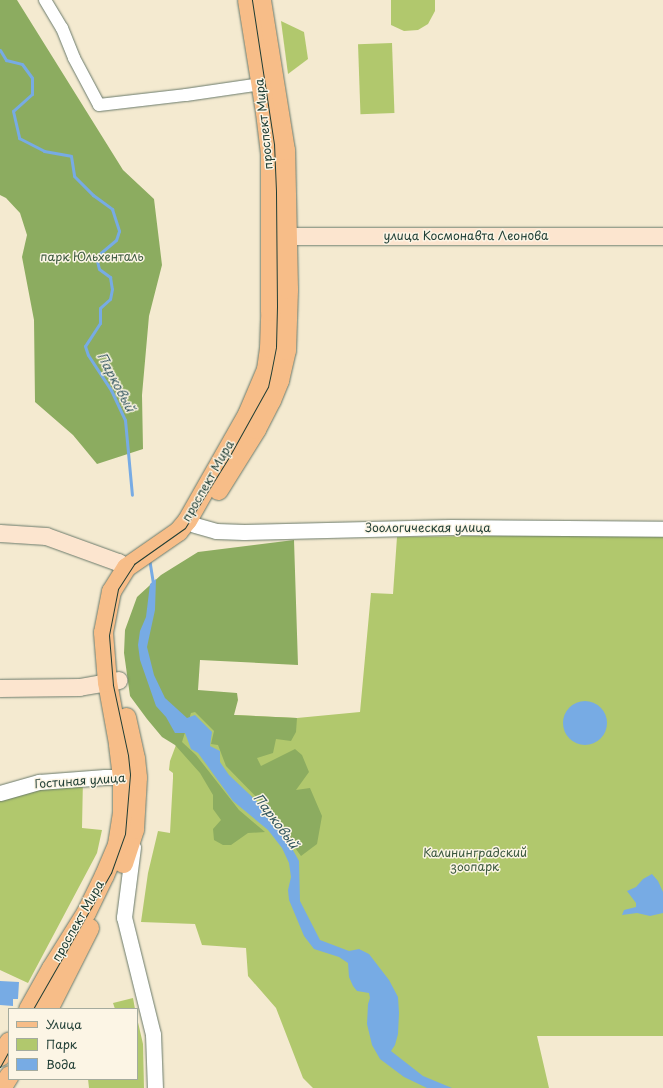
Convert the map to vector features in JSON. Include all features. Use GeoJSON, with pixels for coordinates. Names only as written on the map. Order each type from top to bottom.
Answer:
{"type":"FeatureCollection","features":[{"type":"Feature","properties":{"kind":"main road","name":"проспект Мира"},"geometry":{"type":"LineString","coordinates":[[29,1008],[51,968],[86,912],[117,844],[122,813],[135,758],[112,681],[114,632],[124,591],[133,566],[186,531],[256,429],[271,400],[279,380],[286,350],[288,319],[270,153],[261,84],[247,0]]}},
{"type":"Feature","properties":{"kind":"main road","name":"проспект Мира"},"geometry":{"type":"LineString","coordinates":[[261,0],[285,150],[278,236]]}},
{"type":"Feature","properties":{"kind":"main road","name":"улица Космонавта Леонова"},"geometry":{"type":"LineString","coordinates":[[278,236],[663,236]]}},
{"type":"Feature","properties":{"kind":"main road"},"geometry":{"type":"LineString","coordinates":[[0,533],[46,536],[133,566]]}},
{"type":"Feature","properties":{"kind":"main road"},"geometry":{"type":"LineString","coordinates":[[0,688],[79,687],[112,681]]}},
{"type":"Feature","properties":{"kind":"main road","name":"проспект Мира"},"geometry":{"type":"LineString","coordinates":[[49,1008],[123,863],[134,829],[130,777]]}},
{"type":"Feature","properties":{"kind":"main road"},"geometry":{"type":"LineString","coordinates":[[0,1056],[8,1043]]}},
{"type":"Feature","properties":{"kind":"main road"},"geometry":{"type":"LineString","coordinates":[[1,1088],[8,1077]]}},
{"type":"Feature","properties":{"kind":"street"},"geometry":{"type":"LineString","coordinates":[[45,0],[62,28],[74,58],[99,105],[186,95],[261,84]]}},
{"type":"Feature","properties":{"kind":"street","name":"Зоологическая улица"},"geometry":{"type":"LineString","coordinates":[[186,531],[244,532],[451,527],[663,529]]}},
{"type":"Feature","properties":{"kind":"street","name":"Гостиная улица"},"geometry":{"type":"LineString","coordinates":[[0,793],[39,782],[130,777]]}},
{"type":"Feature","properties":{"kind":"street"},"geometry":{"type":"LineString","coordinates":[[134,829],[131,872],[124,917],[153,1034],[155,1088]]}},
{"type":"Feature","properties":{"kind":"green space","name":"парк Юльхенталь"},"geometry":{"type":"Polygon","coordinates":[[[0,0],[17,0],[123,170],[154,199],[162,265],[149,316],[142,395],[143,449],[97,464],[73,435],[35,402],[34,320],[22,257],[27,235],[20,213],[6,198],[0,195],[0,0]]]}},
{"type":"Feature","properties":{"kind":"green space"},"geometry":{"type":"Polygon","coordinates":[[[391,0],[435,0],[435,11],[428,24],[418,30],[404,31],[391,25],[391,0]]]}},
{"type":"Feature","properties":{"kind":"green space"},"geometry":{"type":"Polygon","coordinates":[[[281,21],[304,32],[308,59],[288,74],[281,21]]]}},
{"type":"Feature","properties":{"kind":"green space"},"geometry":{"type":"Polygon","coordinates":[[[392,43],[394,113],[360,114],[358,44],[392,43]]]}},
{"type":"Feature","properties":{"kind":"green space","name":"Калининградский зоопарк"},"geometry":{"type":"Polygon","coordinates":[[[546,535],[663,536],[663,1036],[537,1036],[549,1088],[313,1088],[303,1078],[276,1008],[248,976],[246,948],[202,945],[195,924],[141,922],[148,873],[158,831],[170,833],[173,773],[169,770],[170,761],[191,705],[234,715],[297,718],[360,712],[371,593],[393,594],[397,537],[546,535]]]}},
{"type":"Feature","properties":{"kind":"green space"},"geometry":{"type":"Polygon","coordinates":[[[294,540],[298,665],[200,660],[198,690],[237,693],[238,700],[234,715],[297,718],[296,732],[291,741],[276,739],[273,753],[257,758],[261,766],[295,749],[302,755],[309,772],[296,790],[310,788],[322,816],[317,844],[301,856],[263,804],[226,766],[218,745],[211,744],[214,731],[195,712],[191,713],[182,742],[196,755],[239,810],[265,832],[248,833],[231,845],[223,845],[214,840],[213,829],[221,820],[213,809],[213,795],[200,773],[175,745],[162,737],[130,696],[124,653],[125,630],[137,597],[161,575],[198,552],[294,540]]]}},
{"type":"Feature","properties":{"kind":"green space"},"geometry":{"type":"Polygon","coordinates":[[[83,778],[82,828],[102,830],[97,853],[28,983],[0,970],[0,794],[83,778]]]}},
{"type":"Feature","properties":{"kind":"green space"},"geometry":{"type":"Polygon","coordinates":[[[133,998],[135,1008],[115,1008],[113,1003],[133,998]]]}},
{"type":"Feature","properties":{"kind":"green space"},"geometry":{"type":"Polygon","coordinates":[[[138,1022],[143,1044],[144,1088],[89,1088],[88,1080],[138,1080],[138,1022]]]}},
{"type":"Feature","properties":{"kind":"water"},"geometry":{"type":"Polygon","coordinates":[[[156,579],[155,610],[147,647],[154,675],[165,698],[187,718],[195,715],[212,732],[210,746],[220,751],[220,762],[229,775],[266,810],[284,834],[299,861],[300,901],[320,940],[349,951],[359,949],[369,954],[389,980],[398,997],[399,1013],[398,1034],[395,1045],[391,1051],[423,1076],[452,1088],[427,1088],[404,1077],[380,1059],[372,1045],[367,1024],[368,1004],[370,998],[369,993],[357,991],[353,986],[349,977],[348,963],[339,957],[314,949],[304,936],[289,900],[288,890],[291,877],[289,863],[282,848],[268,830],[233,801],[198,753],[191,749],[185,733],[175,733],[166,717],[156,706],[140,660],[138,645],[140,631],[146,617],[150,584],[156,579]]]}},
{"type":"Feature","properties":{"kind":"water"},"geometry":{"type":"Polygon","coordinates":[[[581,701],[589,701],[594,702],[601,707],[606,714],[606,732],[601,739],[594,744],[581,745],[573,742],[566,735],[563,727],[563,719],[566,711],[573,704],[581,701]]]}},
{"type":"Feature","properties":{"kind":"water"},"geometry":{"type":"Polygon","coordinates":[[[652,874],[658,881],[663,892],[663,913],[650,916],[637,913],[622,915],[624,910],[636,907],[636,903],[627,891],[636,887],[643,879],[652,874]]]}},
{"type":"Feature","properties":{"kind":"water"},"geometry":{"type":"Polygon","coordinates":[[[0,981],[19,982],[18,999],[13,999],[13,1006],[0,1005],[0,981]]]}},
{"type":"Feature","properties":{"kind":"waterway","name":"Парковый"},"geometry":{"type":"LineString","coordinates":[[0,50],[6,60],[22,64],[32,78],[32,94],[13,111],[19,138],[44,151],[71,156],[74,176],[93,195],[112,209],[119,231],[116,240],[96,257],[99,269],[110,277],[112,289],[110,299],[100,308],[100,323],[85,346],[88,355],[111,390],[125,420],[132,495]]}},
{"type":"Feature","properties":{"kind":"waterway","name":"Парковый"},"geometry":{"type":"LineString","coordinates":[[149,558],[153,584]]}},
{"type":"Feature","properties":{"kind":"tram line"},"geometry":{"type":"LineString","coordinates":[[34,1008],[111,873],[125,834],[130,774],[128,755],[113,685],[109,635],[118,589],[134,564],[185,528],[229,457],[268,387],[276,347],[276,191],[274,144],[252,0]]}},
{"type":"Feature","properties":{"kind":"tram line"},"geometry":{"type":"LineString","coordinates":[[0,1067],[8,1053]]}}]}
